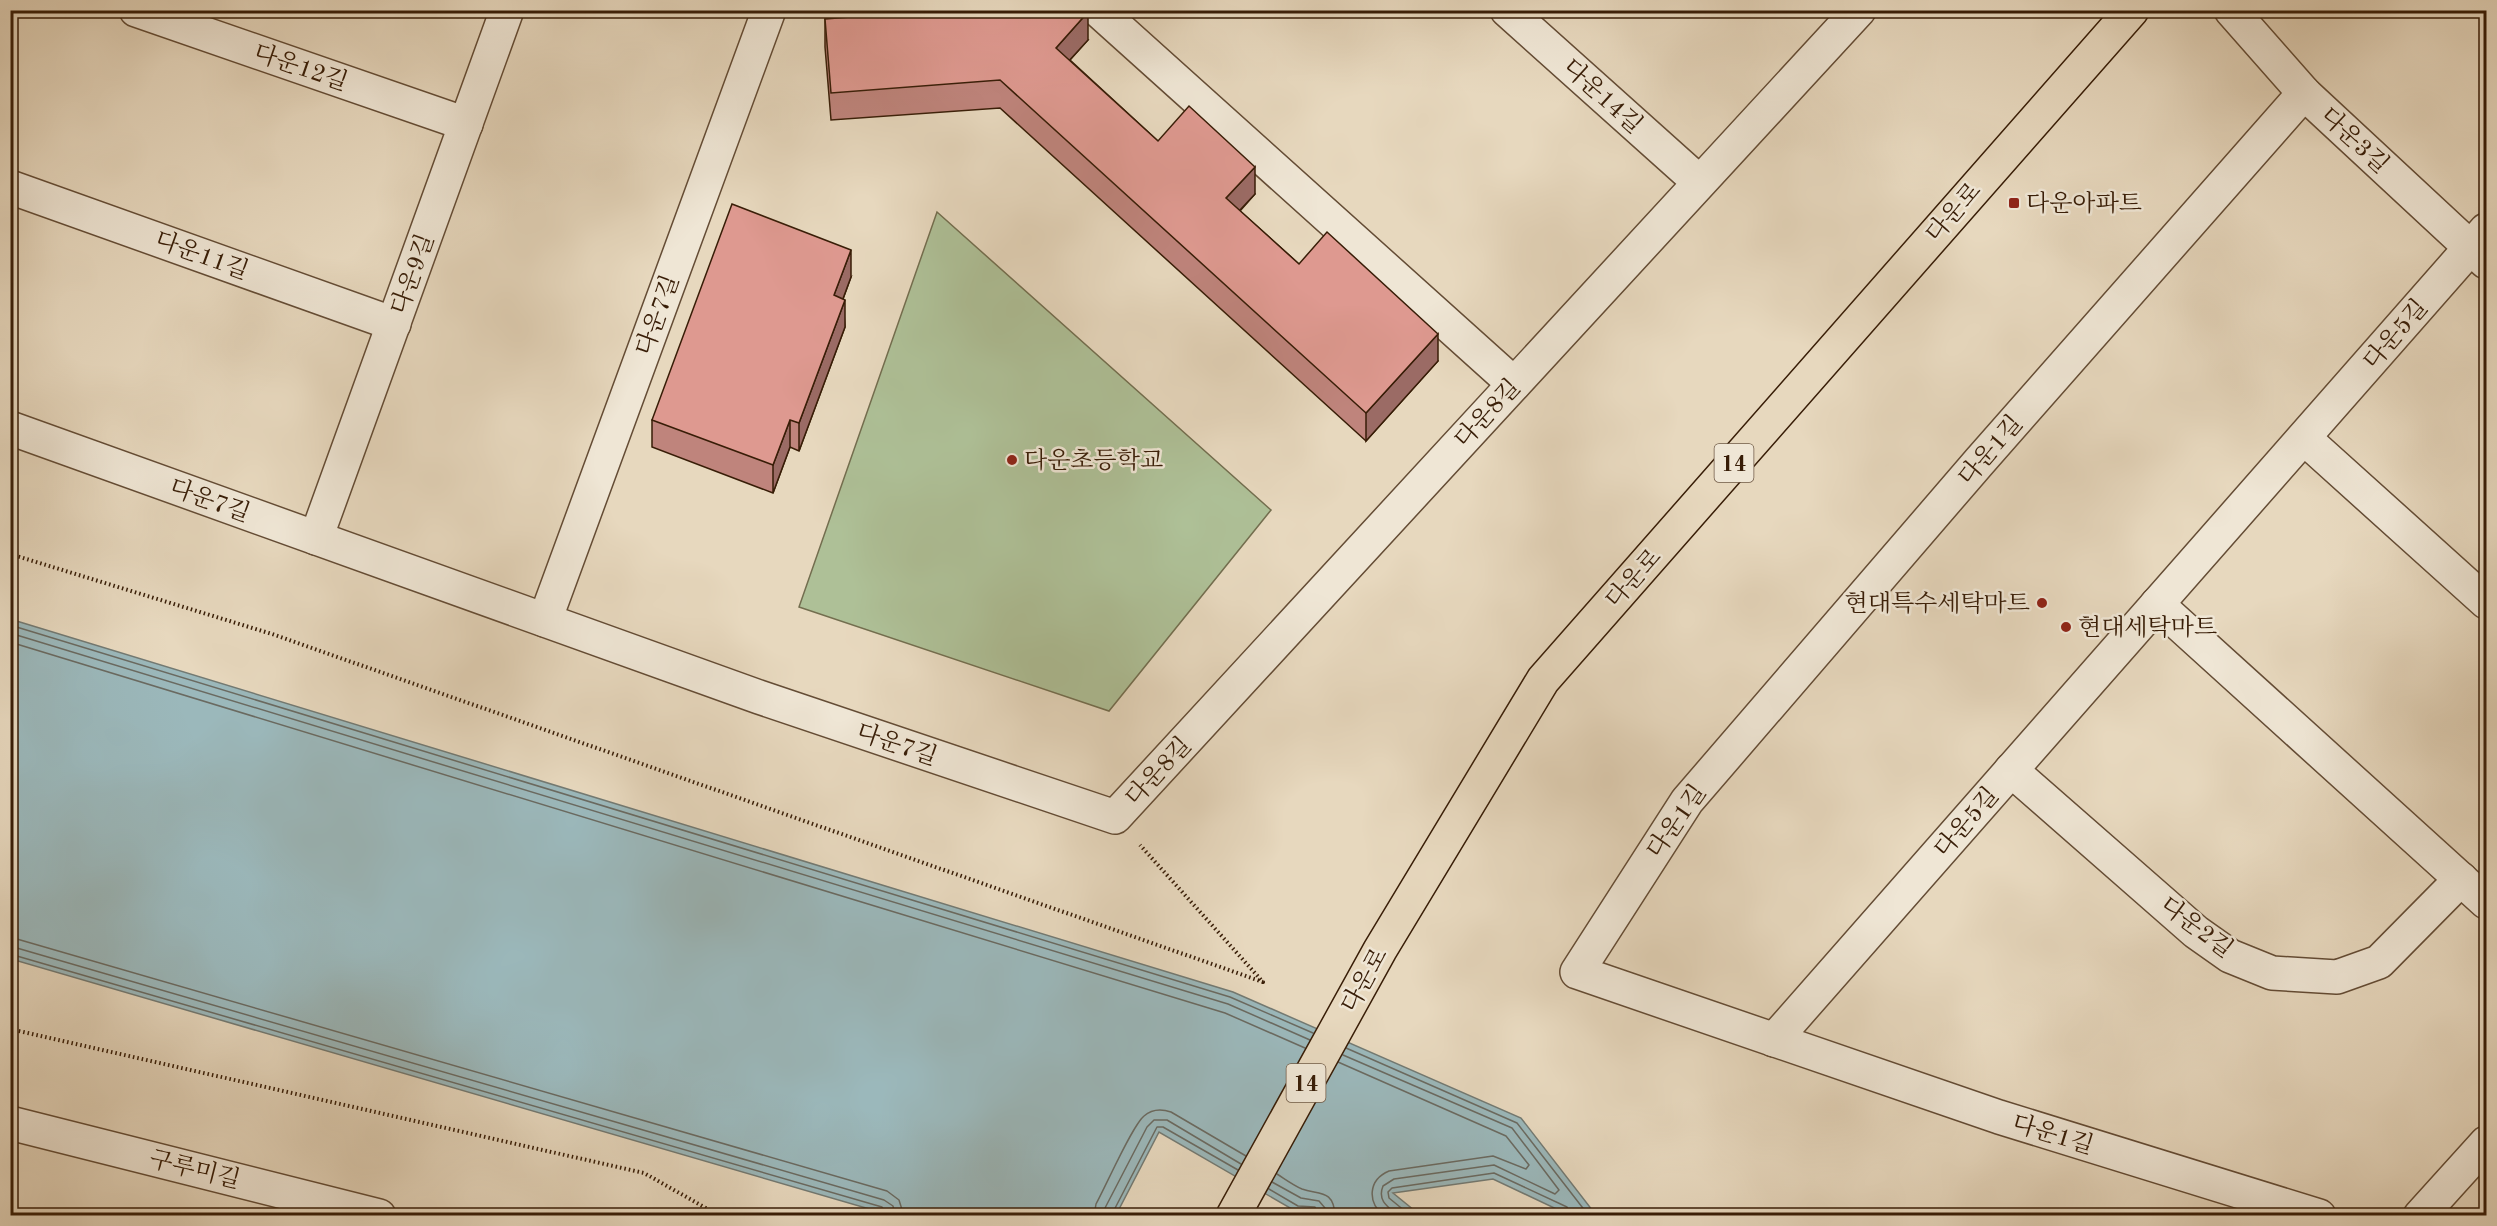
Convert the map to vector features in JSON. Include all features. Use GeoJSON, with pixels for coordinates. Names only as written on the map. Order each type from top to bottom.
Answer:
{"type":"FeatureCollection","features":[{"type":"Feature","properties":{"kind":"main road","name":"다운로"},"geometry":{"type":"LineString","coordinates":[[1233,1215],[1380,950],[1543,680],[2133,10]]}},
{"type":"Feature","properties":{"kind":"street","name":"다운12길"},"geometry":{"type":"LineString","coordinates":[[136,10],[466,124]]}},
{"type":"Feature","properties":{"kind":"street","name":"다운9길"},"geometry":{"type":"LineString","coordinates":[[316,538],[507,10]]}},
{"type":"Feature","properties":{"kind":"street","name":"다운7길"},"geometry":{"type":"LineString","coordinates":[[545,620],[769,10]]}},
{"type":"Feature","properties":{"kind":"street"},"geometry":{"type":"LineString","coordinates":[[1098,10],[1514,384]]}},
{"type":"Feature","properties":{"kind":"street","name":"다운14길"},"geometry":{"type":"LineString","coordinates":[[1507,10],[1699,182]]}},
{"type":"Feature","properties":{"kind":"street","name":"다운3길"},"geometry":{"type":"LineString","coordinates":[[2231,10],[2304,93],[2481,247]]}},
{"type":"Feature","properties":{"kind":"street","name":"다운8길"},"geometry":{"type":"LineString","coordinates":[[1115,817],[1699,182],[1844,16]]}},
{"type":"Feature","properties":{"kind":"street","name":"다운1길"},"geometry":{"type":"LineString","coordinates":[[2304,93],[1994,445],[1687,801],[1577,972],[1999,1118],[2319,1215]]}},
{"type":"Feature","properties":{"kind":"street","name":"다운11길"},"geometry":{"type":"LineString","coordinates":[[10,187],[394,324]]}},
{"type":"Feature","properties":{"kind":"street","name":"다운5길"},"geometry":{"type":"LineString","coordinates":[[1774,1040],[2304,438],[2481,247]]}},
{"type":"Feature","properties":{"kind":"street","name":"다운7길"},"geometry":{"type":"LineString","coordinates":[[10,428],[759,698],[1115,817]]}},
{"type":"Feature","properties":{"kind":"street"},"geometry":{"type":"LineString","coordinates":[[2304,438],[2487,602]]}},
{"type":"Feature","properties":{"kind":"street"},"geometry":{"type":"LineString","coordinates":[[2157,604],[2487,902]]}},
{"type":"Feature","properties":{"kind":"street","name":"다운2길"},"geometry":{"type":"LineString","coordinates":[[2011,770],[2196,932],[2230,956],[2272,973],[2337,977],[2379,962],[2461,879]]}},
{"type":"Feature","properties":{"kind":"street","name":"구루미길"},"geometry":{"type":"LineString","coordinates":[[10,1123],[380,1215]]}},
{"type":"Feature","properties":{"kind":"street"},"geometry":{"type":"LineString","coordinates":[[2420,1215],[2487,1143]]}},
{"type":"Feature","properties":{"kind":"path"},"geometry":{"type":"LineString","coordinates":[[10,554],[272,634],[1263,982],[1115,817]]}},
{"type":"Feature","properties":{"kind":"path"},"geometry":{"type":"LineString","coordinates":[[10,1029],[644,1173],[720,1215]]}},
{"type":"Feature","properties":{"kind":"green space"},"geometry":{"type":"Polygon","coordinates":[[[937,212],[1271,510],[1109,711],[799,607],[937,212]]]}},
{"type":"Feature","properties":{"kind":"water"},"geometry":{"type":"Polygon","coordinates":[[[10,619],[1233,992],[1521,1118],[1596,1215],[1569,1215],[1493,1179],[1393,1193],[1420,1215],[1324,1216],[1322,1213],[1297,1212],[1159,1132],[1116,1215],[890,1215],[11,959],[10,619]]]}},
{"type":"Feature","properties":{"kind":"building"},"geometry":{"type":"Polygon","coordinates":[[[940,10],[1086,10],[1088,12],[1056,48],[1158,141],[1189,106],[1255,167],[1226,198],[1299,264],[1327,232],[1438,334],[1366,413],[1000,80],[831,93],[825,19],[940,10]]]}},
{"type":"Feature","properties":{"kind":"building"},"geometry":{"type":"Polygon","coordinates":[[[732,204],[851,250],[834,295],[845,300],[799,423],[790,420],[773,465],[652,420],[732,204]]]}},
{"type":"Feature","properties":{"kind":"place","name":"다운아파트"},"geometry":{"type":"Point","coordinates":[2014,203]}},
{"type":"Feature","properties":{"kind":"place","name":"다운초등학교"},"geometry":{"type":"Point","coordinates":[1012,460]}},
{"type":"Feature","properties":{"kind":"place","name":"현대특수세탁마트"},"geometry":{"type":"Point","coordinates":[2042,603]}},
{"type":"Feature","properties":{"kind":"place","name":"현대세탁마트"},"geometry":{"type":"Point","coordinates":[2066,627]}}]}
